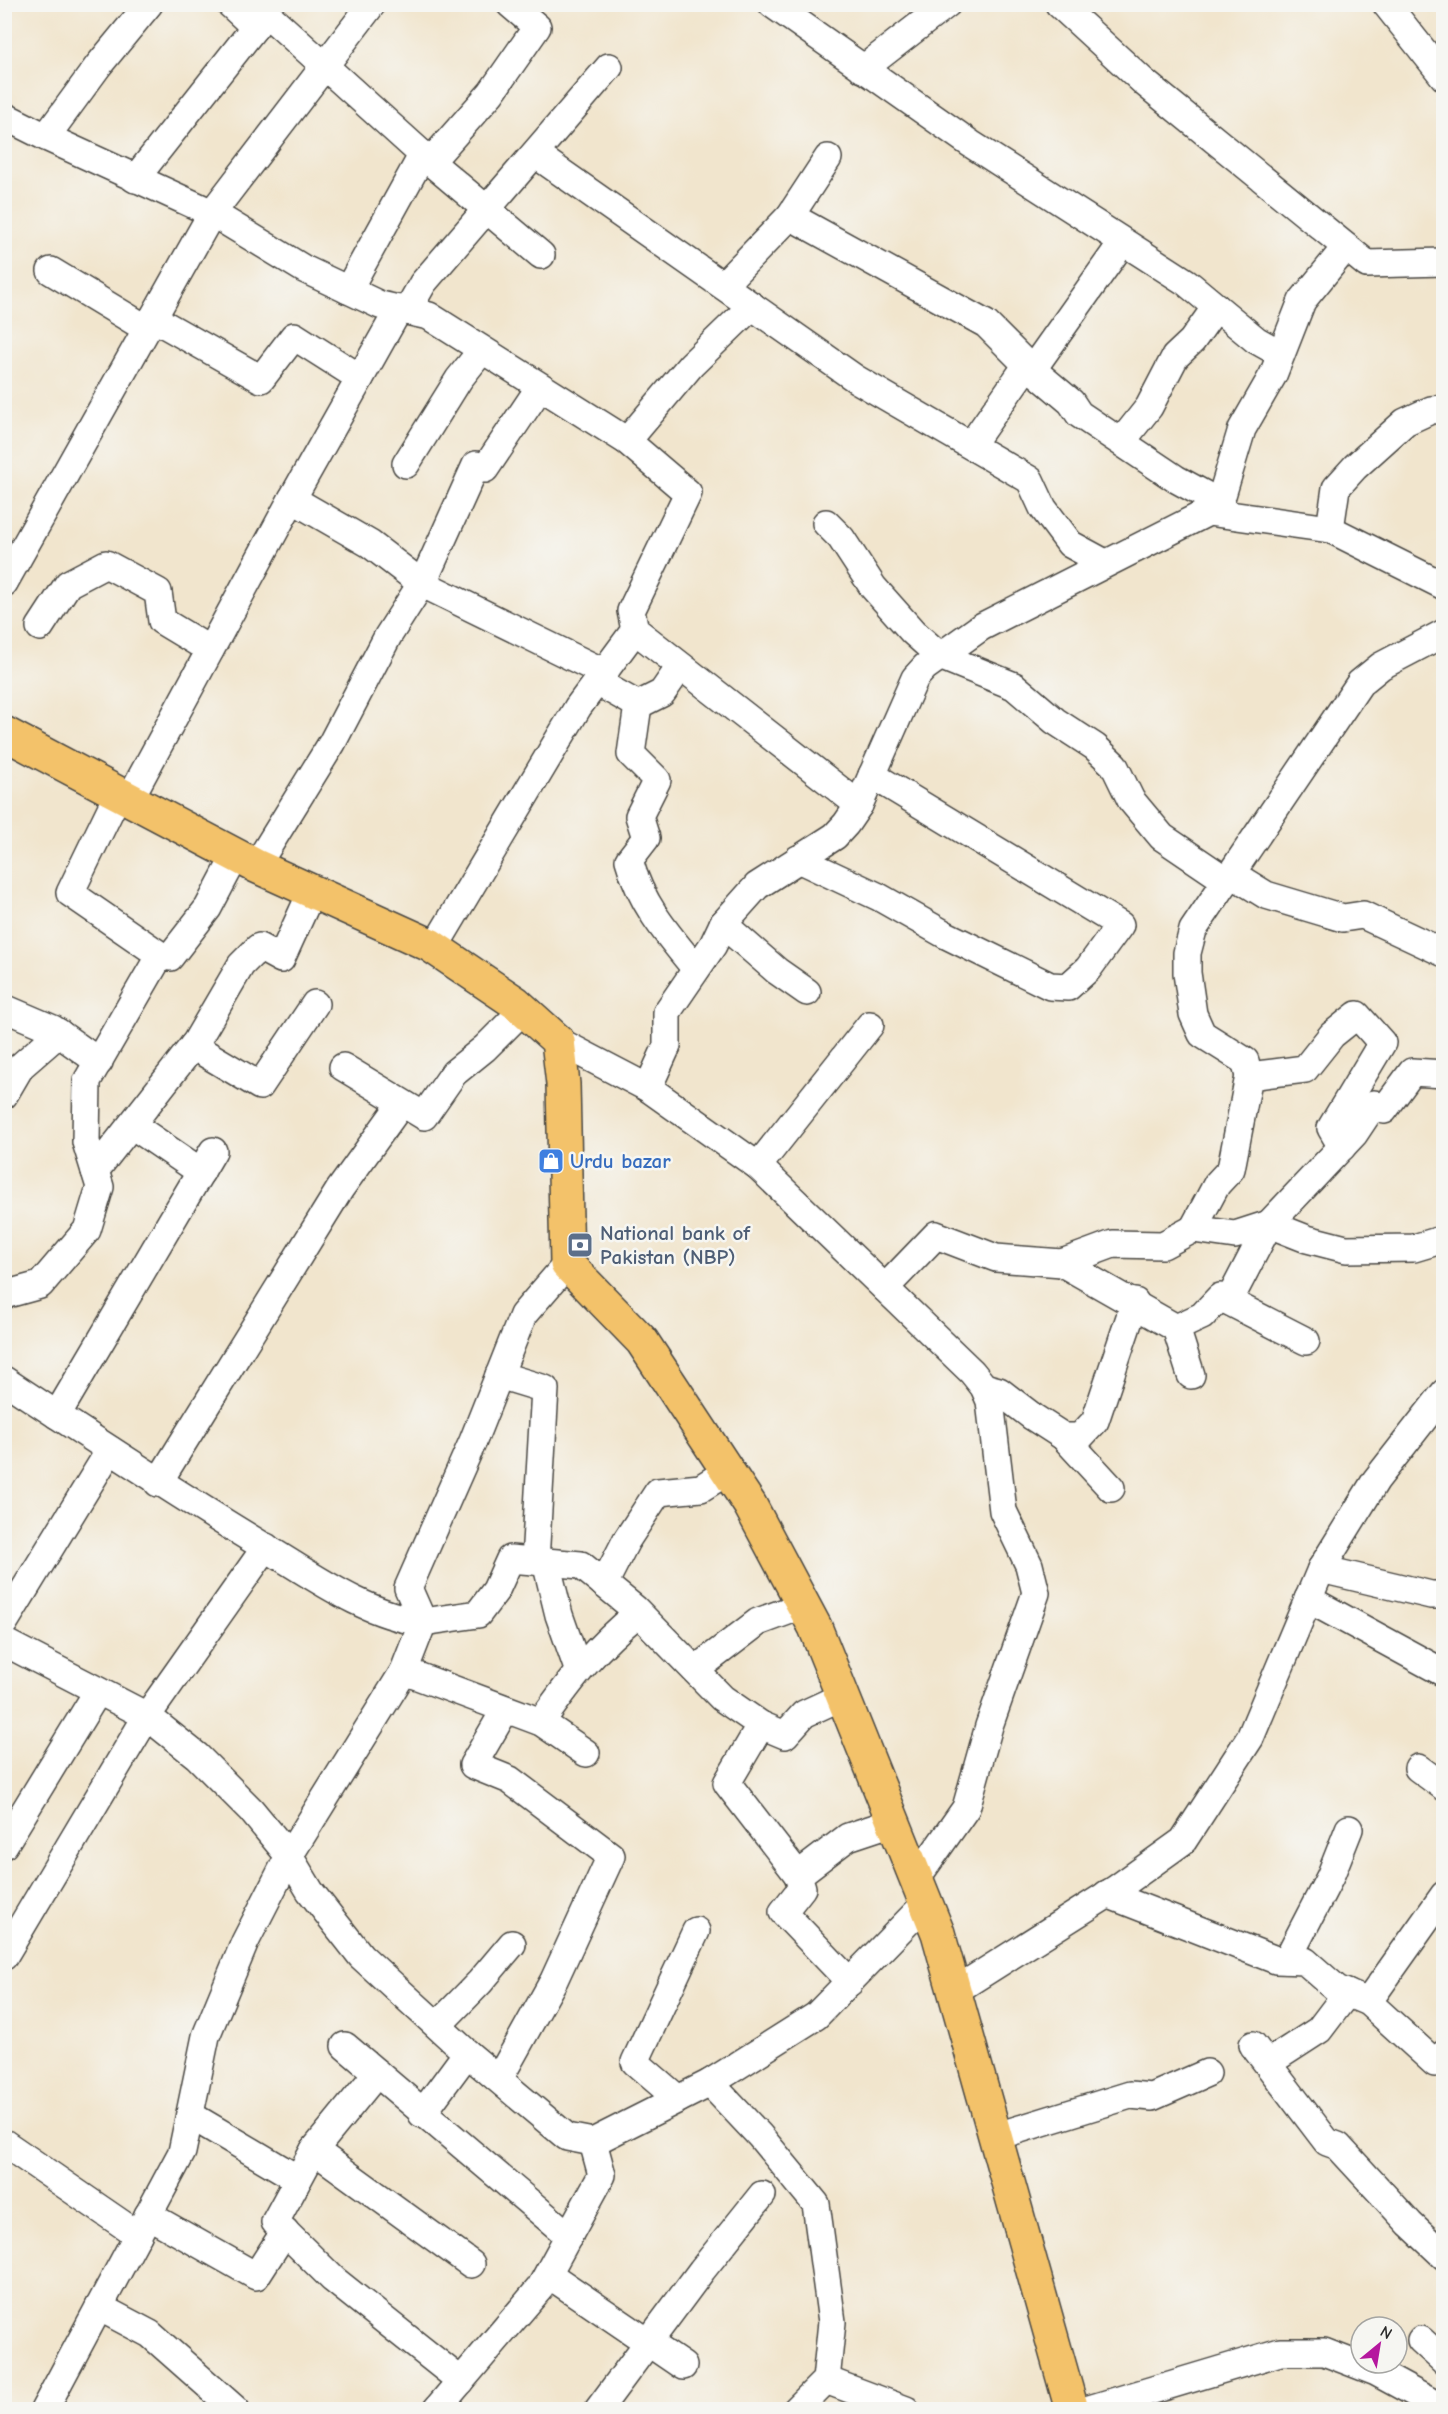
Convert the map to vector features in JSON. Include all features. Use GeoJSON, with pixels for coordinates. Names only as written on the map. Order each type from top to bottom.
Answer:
{"type":"FeatureCollection","features":[{"type":"Feature","properties":{"kind":"main road"},"geometry":{"type":"LineString","coordinates":[[4,733],[246,860],[434,948],[476,974],[524,1010],[558,1041],[563,1084],[567,1264],[642,1341],[750,1505],[804,1605],[938,1933],[1072,2409]]}},
{"type":"Feature","properties":{"kind":"street"},"geometry":{"type":"LineString","coordinates":[[46,137],[98,66],[149,4]]}},
{"type":"Feature","properties":{"kind":"street"},"geometry":{"type":"LineString","coordinates":[[230,4],[255,27]]}},
{"type":"Feature","properties":{"kind":"street"},"geometry":{"type":"LineString","coordinates":[[5,582],[212,213],[372,4]]}},
{"type":"Feature","properties":{"kind":"street"},"geometry":{"type":"LineString","coordinates":[[348,290],[427,158],[491,93],[537,27],[510,4]]}},
{"type":"Feature","properties":{"kind":"street"},"geometry":{"type":"LineString","coordinates":[[772,4],[971,144],[1186,282],[1256,340],[1281,354]]}},
{"type":"Feature","properties":{"kind":"street"},"geometry":{"type":"LineString","coordinates":[[863,69],[947,4]]}},
{"type":"Feature","properties":{"kind":"street"},"geometry":{"type":"LineString","coordinates":[[1059,4],[1144,83],[1367,264],[1443,261]]}},
{"type":"Feature","properties":{"kind":"street"},"geometry":{"type":"LineString","coordinates":[[1386,4],[1443,77]]}},
{"type":"Feature","properties":{"kind":"street"},"geometry":{"type":"LineString","coordinates":[[135,178],[266,14],[427,158],[541,255]]}},
{"type":"Feature","properties":{"kind":"street"},"geometry":{"type":"LineString","coordinates":[[540,387],[484,468],[476,465],[422,584],[388,636],[332,743],[246,860],[170,957],[160,955],[70,893],[123,797],[210,650],[360,378],[403,310],[423,283],[609,67]]}},
{"type":"Feature","properties":{"kind":"street"},"geometry":{"type":"LineString","coordinates":[[4,116],[212,213],[304,269],[348,290],[380,305],[429,316],[627,441],[688,493],[631,611],[635,630],[859,805]]}},
{"type":"Feature","properties":{"kind":"street"},"geometry":{"type":"LineString","coordinates":[[535,154],[856,379],[925,422],[971,445],[1030,480],[1043,508],[1070,544],[1106,563]]}},
{"type":"Feature","properties":{"kind":"street"},"geometry":{"type":"LineString","coordinates":[[723,285],[790,216],[828,158]]}},
{"type":"Feature","properties":{"kind":"street"},"geometry":{"type":"LineString","coordinates":[[790,216],[986,324],[1030,368],[1071,402],[1078,414],[1122,441],[1218,508],[1330,529],[1443,586]]}},
{"type":"Feature","properties":{"kind":"street"},"geometry":{"type":"LineString","coordinates":[[971,445],[1122,243]]}},
{"type":"Feature","properties":{"kind":"street"},"geometry":{"type":"LineString","coordinates":[[1218,508],[1242,429],[1273,375],[1302,301],[1346,247]]}},
{"type":"Feature","properties":{"kind":"street"},"geometry":{"type":"LineString","coordinates":[[51,271],[261,379],[294,336],[360,378]]}},
{"type":"Feature","properties":{"kind":"street"},"geometry":{"type":"LineString","coordinates":[[627,441],[691,365],[752,306]]}},
{"type":"Feature","properties":{"kind":"street"},"geometry":{"type":"LineString","coordinates":[[1122,441],[1149,407],[1175,357],[1192,340],[1216,307]]}},
{"type":"Feature","properties":{"kind":"street"},"geometry":{"type":"LineString","coordinates":[[406,464],[459,379],[482,350]]}},
{"type":"Feature","properties":{"kind":"street"},"geometry":{"type":"LineString","coordinates":[[1330,529],[1336,488],[1355,467],[1405,422],[1431,410],[1443,409]]}},
{"type":"Feature","properties":{"kind":"street"},"geometry":{"type":"LineString","coordinates":[[292,499],[370,544],[422,584],[601,677],[638,705]]}},
{"type":"Feature","properties":{"kind":"street"},"geometry":{"type":"LineString","coordinates":[[648,1088],[667,1046],[667,1011],[713,945],[723,924],[757,886],[835,836],[859,805],[915,678],[940,656],[981,627],[1201,514],[1218,508]]}},
{"type":"Feature","properties":{"kind":"street"},"geometry":{"type":"LineString","coordinates":[[826,523],[841,538],[873,587],[913,632],[940,656],[1014,686],[1055,721],[1095,747],[1114,765],[1131,800],[1162,837],[1230,877],[1266,894],[1343,918],[1363,915],[1443,953]]}},
{"type":"Feature","properties":{"kind":"street"},"geometry":{"type":"LineString","coordinates":[[40,627],[68,584],[106,564],[158,592],[162,621],[210,650]]}},
{"type":"Feature","properties":{"kind":"street"},"geometry":{"type":"LineString","coordinates":[[434,948],[578,707],[635,630]]}},
{"type":"Feature","properties":{"kind":"street"},"geometry":{"type":"LineString","coordinates":[[1062,1263],[1113,1244],[1163,1245],[1193,1229],[1218,1184],[1231,1169],[1250,1076],[1245,1061],[1202,1034],[1193,1014],[1187,973],[1187,953],[1193,930],[1360,683],[1381,666],[1443,633]]}},
{"type":"Feature","properties":{"kind":"street"},"geometry":{"type":"LineString","coordinates":[[638,705],[662,693],[680,667]]}},
{"type":"Feature","properties":{"kind":"street"},"geometry":{"type":"LineString","coordinates":[[638,705],[631,754],[657,780],[639,816],[646,838],[629,860],[636,885],[657,923],[696,969]]}},
{"type":"Feature","properties":{"kind":"street"},"geometry":{"type":"LineString","coordinates":[[798,859],[879,897],[956,940],[1050,986],[1068,987],[1088,969],[1120,925],[872,776]]}},
{"type":"Feature","properties":{"kind":"street"},"geometry":{"type":"LineString","coordinates":[[95,1171],[193,1046],[247,959],[259,947],[281,959],[312,891]]}},
{"type":"Feature","properties":{"kind":"street"},"geometry":{"type":"LineString","coordinates":[[723,924],[777,971],[807,992]]}},
{"type":"Feature","properties":{"kind":"street"},"geometry":{"type":"LineString","coordinates":[[4,1295],[40,1285],[87,1230],[100,1187],[86,1142],[87,1081],[160,955]]}},
{"type":"Feature","properties":{"kind":"street"},"geometry":{"type":"LineString","coordinates":[[193,1046],[260,1086],[315,1004]]}},
{"type":"Feature","properties":{"kind":"street"},"geometry":{"type":"LineString","coordinates":[[4,1008],[59,1033],[99,1062]]}},
{"type":"Feature","properties":{"kind":"street"},"geometry":{"type":"LineString","coordinates":[[343,1067],[424,1116],[454,1074],[524,1010]]}},
{"type":"Feature","properties":{"kind":"street"},"geometry":{"type":"LineString","coordinates":[[1250,1076],[1305,1069],[1332,1035],[1358,1015],[1382,1043],[1331,1128],[1342,1147]]}},
{"type":"Feature","properties":{"kind":"street"},"geometry":{"type":"LineString","coordinates":[[758,1166],[870,1025]]}},
{"type":"Feature","properties":{"kind":"street"},"geometry":{"type":"LineString","coordinates":[[4,1095],[21,1066],[59,1033]]}},
{"type":"Feature","properties":{"kind":"street"},"geometry":{"type":"LineString","coordinates":[[4,1642],[147,1716],[197,1756],[251,1810],[289,1856],[310,1890],[361,1956],[467,2054],[567,2137],[593,2142],[710,2083],[816,2016],[850,1982],[921,1891],[966,1808],[989,1726],[1036,1593],[1029,1565],[1003,1511],[990,1401],[984,1388],[885,1288],[758,1166],[648,1088],[558,1041]]}},
{"type":"Feature","properties":{"kind":"street"},"geometry":{"type":"LineString","coordinates":[[1228,1301],[1269,1224],[1342,1147],[1374,1104],[1384,1110],[1412,1072],[1443,1074]]}},
{"type":"Feature","properties":{"kind":"street"},"geometry":{"type":"LineString","coordinates":[[158,1483],[340,1189],[401,1104]]}},
{"type":"Feature","properties":{"kind":"street"},"geometry":{"type":"LineString","coordinates":[[57,1415],[207,1161],[132,1125]]}},
{"type":"Feature","properties":{"kind":"street"},"geometry":{"type":"LineString","coordinates":[[1193,1229],[1235,1235],[1269,1224],[1307,1239],[1346,1249],[1414,1248],[1443,1239]]}},
{"type":"Feature","properties":{"kind":"street"},"geometry":{"type":"LineString","coordinates":[[885,1288],[936,1235],[996,1258],[1062,1263],[1135,1302],[1176,1328],[1191,1375]]}},
{"type":"Feature","properties":{"kind":"street"},"geometry":{"type":"LineString","coordinates":[[44,2409],[182,2152],[206,2036],[245,1942],[289,1856],[404,1671],[423,1622],[408,1588],[523,1315],[567,1264]]}},
{"type":"Feature","properties":{"kind":"street"},"geometry":{"type":"LineString","coordinates":[[1176,1328],[1202,1316],[1220,1297],[1306,1341]]}},
{"type":"Feature","properties":{"kind":"street"},"geometry":{"type":"LineString","coordinates":[[1064,1437],[1080,1437],[1095,1420],[1135,1302]]}},
{"type":"Feature","properties":{"kind":"street"},"geometry":{"type":"LineString","coordinates":[[499,1374],[545,1389],[541,1561],[579,1669]]}},
{"type":"Feature","properties":{"kind":"street"},"geometry":{"type":"LineString","coordinates":[[7,1387],[57,1415],[158,1483],[329,1586],[387,1615],[423,1622],[478,1614],[496,1590],[510,1558],[581,1565],[638,1613],[722,1698],[761,1725],[785,1735],[804,1713],[843,1696]]}},
{"type":"Feature","properties":{"kind":"street"},"geometry":{"type":"LineString","coordinates":[[984,1388],[999,1391],[1033,1418],[1064,1437],[1111,1488]]}},
{"type":"Feature","properties":{"kind":"street"},"geometry":{"type":"LineString","coordinates":[[953,1992],[1107,1894],[1183,1841],[1250,1738],[1321,1569],[1376,1480],[1439,1406]]}},
{"type":"Feature","properties":{"kind":"street"},"geometry":{"type":"LineString","coordinates":[[4,1623],[110,1450]]}},
{"type":"Feature","properties":{"kind":"street"},"geometry":{"type":"LineString","coordinates":[[604,1584],[626,1541],[658,1492],[701,1488],[728,1471]]}},
{"type":"Feature","properties":{"kind":"street"},"geometry":{"type":"LineString","coordinates":[[4,1956],[147,1716],[266,1547]]}},
{"type":"Feature","properties":{"kind":"street"},"geometry":{"type":"LineString","coordinates":[[1321,1569],[1431,1595],[1443,1595]]}},
{"type":"Feature","properties":{"kind":"street"},"geometry":{"type":"LineString","coordinates":[[1308,1599],[1443,1673]]}},
{"type":"Feature","properties":{"kind":"street"},"geometry":{"type":"LineString","coordinates":[[695,1670],[758,1622],[804,1605]]}},
{"type":"Feature","properties":{"kind":"street"},"geometry":{"type":"LineString","coordinates":[[541,1722],[579,1669],[609,1636],[638,1613]]}},
{"type":"Feature","properties":{"kind":"street"},"geometry":{"type":"LineString","coordinates":[[404,1671],[541,1722],[586,1753]]}},
{"type":"Feature","properties":{"kind":"street"},"geometry":{"type":"LineString","coordinates":[[4,1845],[98,1691]]}},
{"type":"Feature","properties":{"kind":"street"},"geometry":{"type":"LineString","coordinates":[[499,2079],[554,1980],[611,1856],[510,1780],[473,1764],[505,1710]]}},
{"type":"Feature","properties":{"kind":"street"},"geometry":{"type":"LineString","coordinates":[[761,1725],[727,1783],[798,1875],[802,1888],[783,1912],[850,1982]]}},
{"type":"Feature","properties":{"kind":"street"},"geometry":{"type":"LineString","coordinates":[[1418,1768],[1443,1787]]}},
{"type":"Feature","properties":{"kind":"street"},"geometry":{"type":"LineString","coordinates":[[798,1875],[848,1837],[893,1822]]}},
{"type":"Feature","properties":{"kind":"street"},"geometry":{"type":"LineString","coordinates":[[1287,1960],[1330,1877],[1349,1829]]}},
{"type":"Feature","properties":{"kind":"street"},"geometry":{"type":"LineString","coordinates":[[1107,1894],[1276,1960],[1305,1961],[1337,1989],[1358,1998],[1435,2063],[1443,2054]]}},
{"type":"Feature","properties":{"kind":"street"},"geometry":{"type":"LineString","coordinates":[[1443,1895],[1358,1998],[1319,2030],[1261,2054],[1327,2142],[1338,2146],[1443,2256]]}},
{"type":"Feature","properties":{"kind":"street"},"geometry":{"type":"LineString","coordinates":[[678,2099],[635,2062],[696,1931]]}},
{"type":"Feature","properties":{"kind":"street"},"geometry":{"type":"LineString","coordinates":[[438,2025],[480,1982],[512,1944]]}},
{"type":"Feature","properties":{"kind":"street"},"geometry":{"type":"LineString","coordinates":[[345,2046],[422,2114],[569,2235]]}},
{"type":"Feature","properties":{"kind":"street"},"geometry":{"type":"LineString","coordinates":[[422,2114],[467,2054]]}},
{"type":"Feature","properties":{"kind":"street"},"geometry":{"type":"LineString","coordinates":[[377,2073],[314,2150],[275,2222],[333,2279],[461,2381]]}},
{"type":"Feature","properties":{"kind":"street"},"geometry":{"type":"LineString","coordinates":[[994,2137],[1130,2095],[1152,2097],[1207,2073]]}},
{"type":"Feature","properties":{"kind":"street"},"geometry":{"type":"LineString","coordinates":[[710,2083],[760,2136],[816,2204],[832,2322],[826,2380],[796,2409]]}},
{"type":"Feature","properties":{"kind":"street"},"geometry":{"type":"LineString","coordinates":[[190,2115],[298,2179]]}},
{"type":"Feature","properties":{"kind":"street"},"geometry":{"type":"LineString","coordinates":[[436,2409],[540,2288],[602,2175],[593,2142]]}},
{"type":"Feature","properties":{"kind":"street"},"geometry":{"type":"LineString","coordinates":[[4,2143],[143,2225],[256,2276],[285,2231]]}},
{"type":"Feature","properties":{"kind":"street"},"geometry":{"type":"LineString","coordinates":[[314,2150],[471,2264]]}},
{"type":"Feature","properties":{"kind":"street"},"geometry":{"type":"LineString","coordinates":[[598,2409],[762,2195]]}},
{"type":"Feature","properties":{"kind":"street"},"geometry":{"type":"LineString","coordinates":[[548,2274],[683,2366]]}},
{"type":"Feature","properties":{"kind":"street"},"geometry":{"type":"LineString","coordinates":[[99,2307],[150,2334],[236,2409]]}},
{"type":"Feature","properties":{"kind":"street"},"geometry":{"type":"LineString","coordinates":[[1421,2340],[1443,2361]]}},
{"type":"Feature","properties":{"kind":"street"},"geometry":{"type":"LineString","coordinates":[[1086,2409],[1280,2352],[1324,2352],[1376,2372],[1443,2409]]}},
{"type":"Feature","properties":{"kind":"street"},"geometry":{"type":"LineString","coordinates":[[826,2380],[906,2409]]}},
{"type":"Feature","properties":{"kind":"place","name":"Urdu bazar"},"geometry":{"type":"Point","coordinates":[551,1161]}},
{"type":"Feature","properties":{"kind":"place","name":"National bank of Pakistan (NBP)"},"geometry":{"type":"Point","coordinates":[580,1245]}}]}
